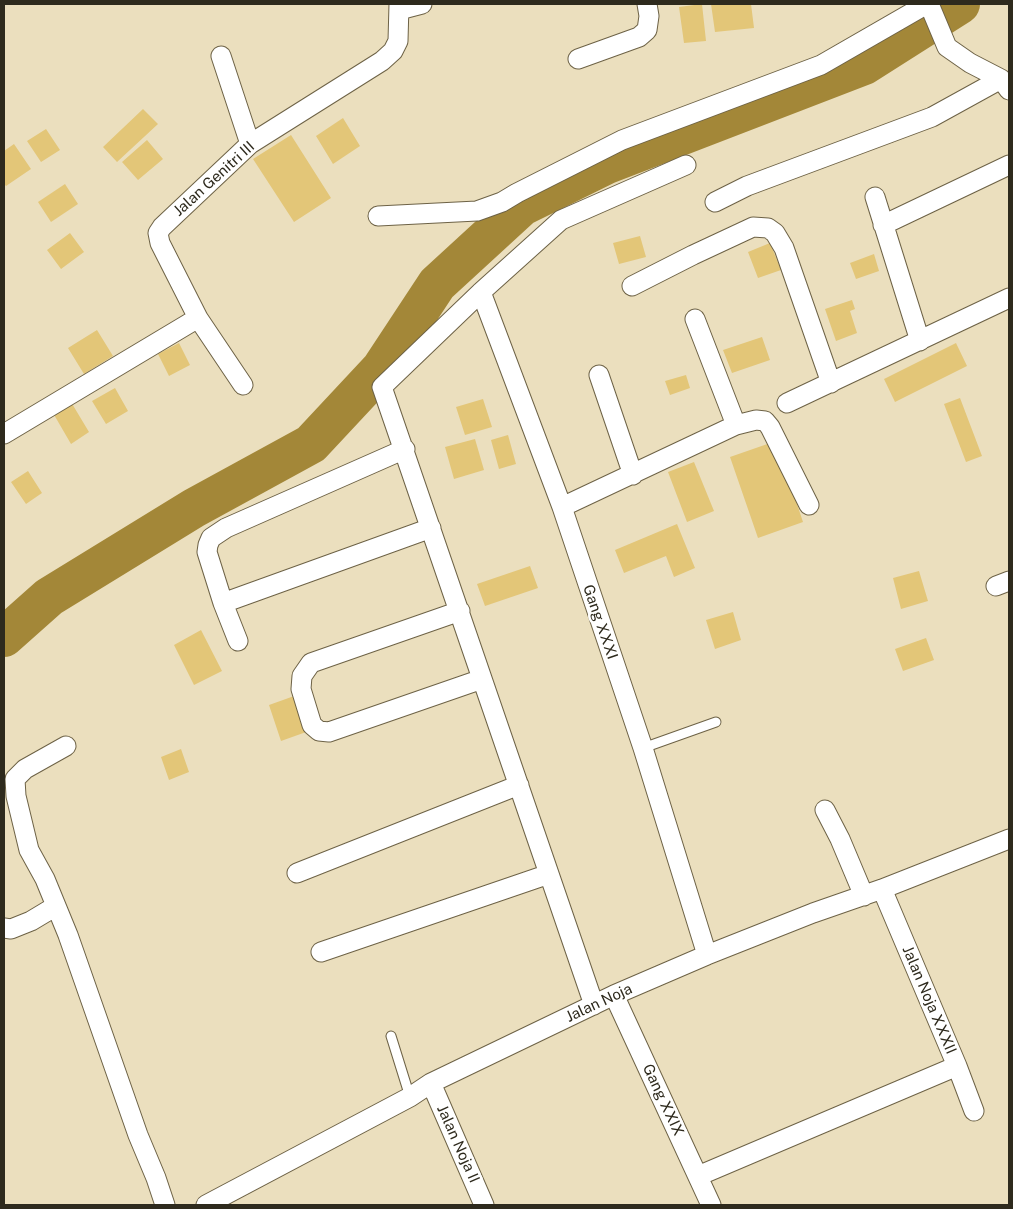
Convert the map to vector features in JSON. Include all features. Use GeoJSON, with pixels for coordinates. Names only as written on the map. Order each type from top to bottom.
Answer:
{"type":"FeatureCollection","features":[{"type":"Feature","properties":{"kind":"street","name":"Jalan Genitri III"},"geometry":{"type":"LineString","coordinates":[[243,385],[198,318],[160,243],[158,233],[250,144],[382,61],[393,51],[398,42],[399,7],[422,4]]}},
{"type":"Feature","properties":{"kind":"street"},"geometry":{"type":"LineString","coordinates":[[578,59],[639,37],[647,30],[648,4]]}},
{"type":"Feature","properties":{"kind":"street"},"geometry":{"type":"LineString","coordinates":[[378,216],[477,211],[502,202],[622,140],[821,65],[929,5],[947,47],[1005,85]]}},
{"type":"Feature","properties":{"kind":"street"},"geometry":{"type":"LineString","coordinates":[[221,56],[250,144]]}},
{"type":"Feature","properties":{"kind":"street"},"geometry":{"type":"LineString","coordinates":[[715,202],[747,186],[932,117],[1005,85]]}},
{"type":"Feature","properties":{"kind":"street"},"geometry":{"type":"LineString","coordinates":[[594,1005],[382,386],[560,220],[686,165]]}},
{"type":"Feature","properties":{"kind":"street"},"geometry":{"type":"LineString","coordinates":[[882,225],[1009,165]]}},
{"type":"Feature","properties":{"kind":"street"},"geometry":{"type":"LineString","coordinates":[[875,197],[882,225],[920,341]]}},
{"type":"Feature","properties":{"kind":"street"},"geometry":{"type":"LineString","coordinates":[[632,286],[753,227],[768,228],[775,233],[784,248],[831,383]]}},
{"type":"Feature","properties":{"kind":"street","name":"Gang XXXI"},"geometry":{"type":"LineString","coordinates":[[481,292],[562,508],[643,748],[707,956]]}},
{"type":"Feature","properties":{"kind":"street"},"geometry":{"type":"LineString","coordinates":[[787,403],[1009,298]]}},
{"type":"Feature","properties":{"kind":"street"},"geometry":{"type":"LineString","coordinates":[[4,434],[198,318]]}},
{"type":"Feature","properties":{"kind":"street"},"geometry":{"type":"LineString","coordinates":[[696,318],[736,425]]}},
{"type":"Feature","properties":{"kind":"street"},"geometry":{"type":"LineString","coordinates":[[598,376],[633,475]]}},
{"type":"Feature","properties":{"kind":"street"},"geometry":{"type":"LineString","coordinates":[[562,508],[736,425],[756,420],[764,421],[770,427],[809,505]]}},
{"type":"Feature","properties":{"kind":"street"},"geometry":{"type":"LineString","coordinates":[[238,641],[223,603],[207,552],[211,538],[226,528],[404,449]]}},
{"type":"Feature","properties":{"kind":"street"},"geometry":{"type":"LineString","coordinates":[[223,603],[431,528]]}},
{"type":"Feature","properties":{"kind":"street"},"geometry":{"type":"LineString","coordinates":[[460,611],[311,663],[302,676],[301,689],[312,725],[319,731],[329,732],[482,679]]}},
{"type":"Feature","properties":{"kind":"street"},"geometry":{"type":"LineString","coordinates":[[66,746],[26,769],[15,778],[16,796],[29,850],[45,879],[68,934],[138,1135],[165,1205]]}},
{"type":"Feature","properties":{"kind":"street"},"geometry":{"type":"LineString","coordinates":[[297,873],[519,785]]}},
{"type":"Feature","properties":{"kind":"street"},"geometry":{"type":"LineString","coordinates":[[825,810],[840,839],[864,896]]}},
{"type":"Feature","properties":{"kind":"street","name":"Jalan Noja"},"geometry":{"type":"LineString","coordinates":[[206,1205],[410,1097],[431,1084],[614,995],[813,913],[864,896],[1009,839]]}},
{"type":"Feature","properties":{"kind":"street"},"geometry":{"type":"LineString","coordinates":[[321,952],[549,874]]}},
{"type":"Feature","properties":{"kind":"street","name":"Jalan Noja XXXII"},"geometry":{"type":"LineString","coordinates":[[882,889],[957,1066],[974,1111]]}},
{"type":"Feature","properties":{"kind":"street"},"geometry":{"type":"LineString","coordinates":[[4,928],[11,929],[31,921],[56,906]]}},
{"type":"Feature","properties":{"kind":"street","name":"Gang XXIX"},"geometry":{"type":"LineString","coordinates":[[614,995],[711,1205]]}},
{"type":"Feature","properties":{"kind":"street"},"geometry":{"type":"LineString","coordinates":[[698,1176],[957,1066]]}},
{"type":"Feature","properties":{"kind":"street","name":"Jalan Noja II"},"geometry":{"type":"LineString","coordinates":[[431,1084],[484,1205]]}},
{"type":"Feature","properties":{"kind":"lane"},"geometry":{"type":"LineString","coordinates":[[643,748],[716,722]]}},
{"type":"Feature","properties":{"kind":"lane"},"geometry":{"type":"LineString","coordinates":[[391,1036],[410,1097]]}},
{"type":"Feature","properties":{"kind":"building"},"geometry":{"type":"Polygon","coordinates":[[[702,4],[706,41],[684,43],[679,7],[702,4]]]}},
{"type":"Feature","properties":{"kind":"building"},"geometry":{"type":"Polygon","coordinates":[[[711,4],[751,4],[754,28],[715,32],[711,4]]]}},
{"type":"Feature","properties":{"kind":"building"},"geometry":{"type":"Polygon","coordinates":[[[143,109],[158,124],[117,162],[103,147],[143,109]]]}},
{"type":"Feature","properties":{"kind":"building"},"geometry":{"type":"Polygon","coordinates":[[[343,118],[360,146],[333,164],[316,136],[343,118]]]}},
{"type":"Feature","properties":{"kind":"building"},"geometry":{"type":"Polygon","coordinates":[[[46,129],[60,150],[41,162],[27,141],[46,129]]]}},
{"type":"Feature","properties":{"kind":"building"},"geometry":{"type":"Polygon","coordinates":[[[291,135],[331,198],[294,222],[253,159],[291,135]]]}},
{"type":"Feature","properties":{"kind":"building"},"geometry":{"type":"Polygon","coordinates":[[[147,140],[163,159],[138,180],[122,162],[147,140]]]}},
{"type":"Feature","properties":{"kind":"building"},"geometry":{"type":"Polygon","coordinates":[[[14,144],[31,169],[6,186],[4,184],[4,151],[14,144]]]}},
{"type":"Feature","properties":{"kind":"building"},"geometry":{"type":"Polygon","coordinates":[[[65,184],[78,204],[51,222],[38,202],[65,184]]]}},
{"type":"Feature","properties":{"kind":"building"},"geometry":{"type":"Polygon","coordinates":[[[70,233],[84,252],[61,269],[47,250],[70,233]]]}},
{"type":"Feature","properties":{"kind":"building"},"geometry":{"type":"Polygon","coordinates":[[[640,236],[646,257],[619,264],[613,243],[640,236]]]}},
{"type":"Feature","properties":{"kind":"building"},"geometry":{"type":"Polygon","coordinates":[[[770,243],[781,270],[758,278],[748,252],[770,243]]]}},
{"type":"Feature","properties":{"kind":"building"},"geometry":{"type":"Polygon","coordinates":[[[874,254],[879,271],[856,279],[850,263],[874,254]]]}},
{"type":"Feature","properties":{"kind":"building"},"geometry":{"type":"Polygon","coordinates":[[[852,300],[855,309],[850,311],[857,333],[836,341],[825,309],[852,300]]]}},
{"type":"Feature","properties":{"kind":"building"},"geometry":{"type":"Polygon","coordinates":[[[97,330],[113,356],[84,374],[68,348],[97,330]]]}},
{"type":"Feature","properties":{"kind":"building"},"geometry":{"type":"Polygon","coordinates":[[[762,337],[770,360],[732,373],[723,350],[762,337]]]}},
{"type":"Feature","properties":{"kind":"building"},"geometry":{"type":"Polygon","coordinates":[[[179,343],[190,365],[169,376],[158,354],[179,343]]]}},
{"type":"Feature","properties":{"kind":"building"},"geometry":{"type":"Polygon","coordinates":[[[956,343],[967,366],[895,402],[884,379],[956,343]]]}},
{"type":"Feature","properties":{"kind":"building"},"geometry":{"type":"Polygon","coordinates":[[[686,375],[690,388],[670,395],[665,381],[686,375]]]}},
{"type":"Feature","properties":{"kind":"building"},"geometry":{"type":"Polygon","coordinates":[[[115,388],[128,411],[106,424],[92,401],[115,388]]]}},
{"type":"Feature","properties":{"kind":"building"},"geometry":{"type":"Polygon","coordinates":[[[960,398],[982,456],[966,462],[944,404],[960,398]]]}},
{"type":"Feature","properties":{"kind":"building"},"geometry":{"type":"Polygon","coordinates":[[[483,399],[492,427],[465,435],[456,407],[483,399]]]}},
{"type":"Feature","properties":{"kind":"building"},"geometry":{"type":"Polygon","coordinates":[[[71,402],[89,432],[71,444],[53,413],[71,402]]]}},
{"type":"Feature","properties":{"kind":"building"},"geometry":{"type":"Polygon","coordinates":[[[508,435],[516,464],[499,469],[491,440],[508,435]]]}},
{"type":"Feature","properties":{"kind":"building"},"geometry":{"type":"Polygon","coordinates":[[[475,439],[484,470],[454,479],[445,447],[475,439]]]}},
{"type":"Feature","properties":{"kind":"building"},"geometry":{"type":"Polygon","coordinates":[[[776,441],[803,522],[758,538],[730,457],[776,441]]]}},
{"type":"Feature","properties":{"kind":"building"},"geometry":{"type":"Polygon","coordinates":[[[694,462],[714,511],[687,522],[668,472],[694,462]]]}},
{"type":"Feature","properties":{"kind":"building"},"geometry":{"type":"Polygon","coordinates":[[[28,471],[42,493],[26,504],[11,482],[28,471]]]}},
{"type":"Feature","properties":{"kind":"building"},"geometry":{"type":"Polygon","coordinates":[[[677,524],[695,568],[674,577],[666,556],[624,573],[615,550],[677,524]]]}},
{"type":"Feature","properties":{"kind":"building"},"geometry":{"type":"Polygon","coordinates":[[[530,566],[538,588],[485,606],[477,584],[530,566]]]}},
{"type":"Feature","properties":{"kind":"building"},"geometry":{"type":"Polygon","coordinates":[[[919,571],[928,601],[901,609],[893,578],[919,571]]]}},
{"type":"Feature","properties":{"kind":"building"},"geometry":{"type":"Polygon","coordinates":[[[733,612],[741,640],[715,649],[706,620],[733,612]]]}},
{"type":"Feature","properties":{"kind":"building"},"geometry":{"type":"Polygon","coordinates":[[[201,630],[222,671],[194,685],[174,645],[201,630]]]}},
{"type":"Feature","properties":{"kind":"building"},"geometry":{"type":"Polygon","coordinates":[[[926,638],[934,660],[903,671],[895,649],[926,638]]]}},
{"type":"Feature","properties":{"kind":"building"},"geometry":{"type":"Polygon","coordinates":[[[297,695],[309,731],[281,741],[269,705],[297,695]]]}},
{"type":"Feature","properties":{"kind":"building"},"geometry":{"type":"Polygon","coordinates":[[[181,749],[189,772],[169,780],[161,757],[181,749]]]}},
{"type":"Feature","properties":{"kind":"waterway"},"geometry":{"type":"LineString","coordinates":[[4,637],[49,597],[194,508],[311,444],[381,369],[437,284],[522,206],[607,164],[864,65],[960,4]]}}]}
